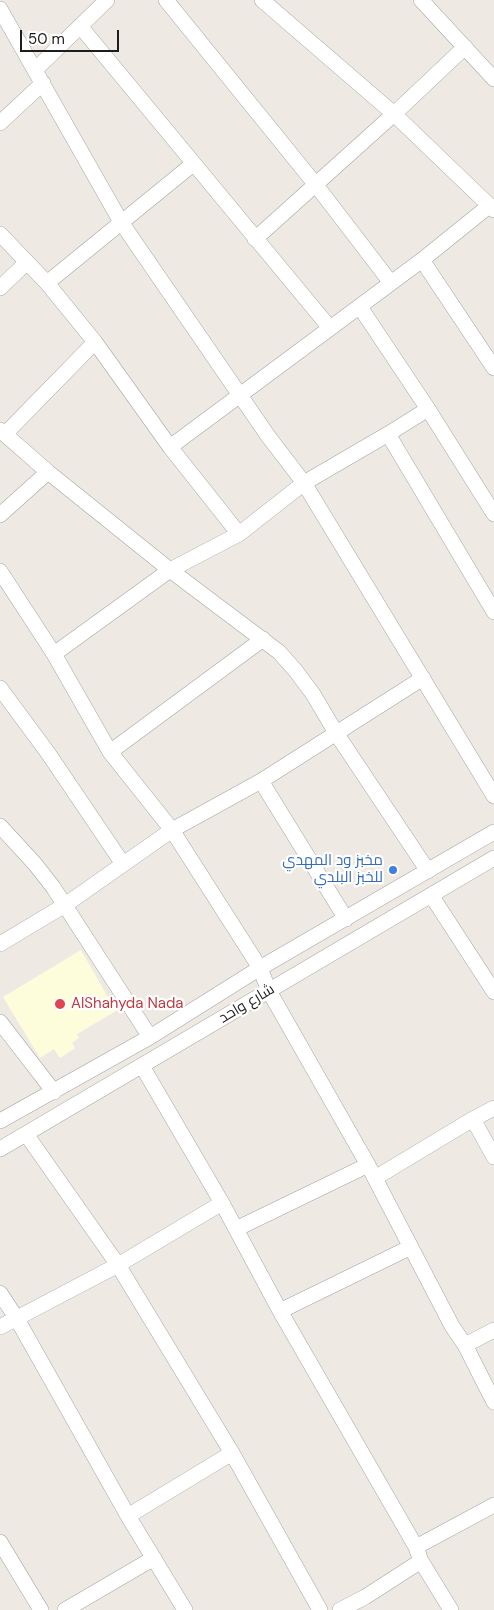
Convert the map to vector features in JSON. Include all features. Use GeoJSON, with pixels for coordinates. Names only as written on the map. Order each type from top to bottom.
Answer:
{"type":"FeatureCollection","features":[{"type":"Feature","properties":{"kind":"street"},"geometry":{"type":"LineString","coordinates":[[35,70],[107,0]]}},
{"type":"Feature","properties":{"kind":"street"},"geometry":{"type":"LineString","coordinates":[[166,0],[316,185],[391,283]]}},
{"type":"Feature","properties":{"kind":"street"},"geometry":{"type":"LineString","coordinates":[[170,447],[492,208],[394,114],[262,0]]}},
{"type":"Feature","properties":{"kind":"street"},"geometry":{"type":"LineString","coordinates":[[423,1],[494,79]]}},
{"type":"Feature","properties":{"kind":"street"},"geometry":{"type":"LineString","coordinates":[[0,9],[121,222],[268,436],[304,483],[494,796]]}},
{"type":"Feature","properties":{"kind":"street"},"geometry":{"type":"LineString","coordinates":[[80,26],[330,328]]}},
{"type":"Feature","properties":{"kind":"street"},"geometry":{"type":"LineString","coordinates":[[255,239],[394,114],[465,47]]}},
{"type":"Feature","properties":{"kind":"street"},"geometry":{"type":"LineString","coordinates":[[0,123],[43,83]]}},
{"type":"Feature","properties":{"kind":"street"},"geometry":{"type":"LineString","coordinates":[[47,283],[193,164]]}},
{"type":"Feature","properties":{"kind":"street"},"geometry":{"type":"LineString","coordinates":[[0,234],[47,283],[95,342],[170,447],[239,534]]}},
{"type":"Feature","properties":{"kind":"street"},"geometry":{"type":"LineString","coordinates":[[422,260],[494,368]]}},
{"type":"Feature","properties":{"kind":"street"},"geometry":{"type":"LineString","coordinates":[[0,288],[26,263]]}},
{"type":"Feature","properties":{"kind":"street"},"geometry":{"type":"LineString","coordinates":[[360,307],[428,409],[494,514]]}},
{"type":"Feature","properties":{"kind":"street"},"geometry":{"type":"LineString","coordinates":[[95,342],[2,432],[48,472],[170,570],[279,652],[313,694],[336,733],[428,871]]}},
{"type":"Feature","properties":{"kind":"street"},"geometry":{"type":"LineString","coordinates":[[54,654],[170,570],[239,534],[304,483],[428,409]]}},
{"type":"Feature","properties":{"kind":"street"},"geometry":{"type":"LineString","coordinates":[[388,434],[494,612]]}},
{"type":"Feature","properties":{"kind":"street"},"geometry":{"type":"LineString","coordinates":[[0,515],[48,472]]}},
{"type":"Feature","properties":{"kind":"street"},"geometry":{"type":"LineString","coordinates":[[0,571],[54,654],[110,752],[172,830],[260,968],[269,991],[371,1172],[452,1326],[465,1344],[494,1402]]}},
{"type":"Feature","properties":{"kind":"street"},"geometry":{"type":"LineString","coordinates":[[110,752],[264,639]]}},
{"type":"Feature","properties":{"kind":"street"},"geometry":{"type":"LineString","coordinates":[[0,944],[65,905],[172,830],[261,781],[423,678]]}},
{"type":"Feature","properties":{"kind":"street"},"geometry":{"type":"LineString","coordinates":[[0,688],[48,753],[123,864]]}},
{"type":"Feature","properties":{"kind":"street"},"geometry":{"type":"LineString","coordinates":[[261,781],[346,919]]}},
{"type":"Feature","properties":{"kind":"street"},"geometry":{"type":"LineString","coordinates":[[0,826],[35,864],[65,905],[150,1037]]}},
{"type":"Feature","properties":{"kind":"street","name":"شارع واحد"},"geometry":{"type":"LineString","coordinates":[[0,1121],[150,1037],[260,968],[494,832]]}},
{"type":"Feature","properties":{"kind":"street","name":"شارع واحد"},"geometry":{"type":"LineString","coordinates":[[0,1149],[494,858]]}},
{"type":"Feature","properties":{"kind":"street"},"geometry":{"type":"LineString","coordinates":[[431,895],[494,992]]}},
{"type":"Feature","properties":{"kind":"street"},"geometry":{"type":"LineString","coordinates":[[0,1022],[54,1092]]}},
{"type":"Feature","properties":{"kind":"street"},"geometry":{"type":"LineString","coordinates":[[142,1066],[222,1203],[280,1312],[451,1610]]}},
{"type":"Feature","properties":{"kind":"street"},"geometry":{"type":"LineString","coordinates":[[236,1229],[371,1172],[494,1108]]}},
{"type":"Feature","properties":{"kind":"street"},"geometry":{"type":"LineString","coordinates":[[473,1119],[494,1157]]}},
{"type":"Feature","properties":{"kind":"street"},"geometry":{"type":"LineString","coordinates":[[26,1134],[118,1266],[232,1453],[320,1610]]}},
{"type":"Feature","properties":{"kind":"street"},"geometry":{"type":"LineString","coordinates":[[0,1327],[118,1266],[222,1203]]}},
{"type":"Feature","properties":{"kind":"street"},"geometry":{"type":"LineString","coordinates":[[280,1312],[411,1247]]}},
{"type":"Feature","properties":{"kind":"street"},"geometry":{"type":"LineString","coordinates":[[0,1294],[17,1319],[128,1516],[185,1610]]}},
{"type":"Feature","properties":{"kind":"street"},"geometry":{"type":"LineString","coordinates":[[465,1344],[494,1330]]}},
{"type":"Feature","properties":{"kind":"street"},"geometry":{"type":"LineString","coordinates":[[128,1516],[232,1453]]}},
{"type":"Feature","properties":{"kind":"street"},"geometry":{"type":"LineString","coordinates":[[340,1610],[365,1597],[419,1554],[494,1505]]}},
{"type":"Feature","properties":{"kind":"street"},"geometry":{"type":"LineString","coordinates":[[0,1542],[41,1610]]}},
{"type":"Feature","properties":{"kind":"street"},"geometry":{"type":"LineString","coordinates":[[65,1610],[154,1558]]}},
{"type":"Feature","properties":{"kind":"shaded area","name":"AlShahyda Nada"},"geometry":{"type":"Polygon","coordinates":[[[81,950],[116,1011],[77,1034],[79,1038],[72,1043],[75,1048],[60,1058],[54,1049],[40,1058],[3,997],[81,950]]]}},
{"type":"Feature","properties":{"kind":"place","name":"مخبز ود المهدي للخبز البلدي"},"geometry":{"type":"Point","coordinates":[393,870]}},
{"type":"Feature","properties":{"kind":"place","name":"AlShahyda Nada"},"geometry":{"type":"Point","coordinates":[60,1004]}}]}
